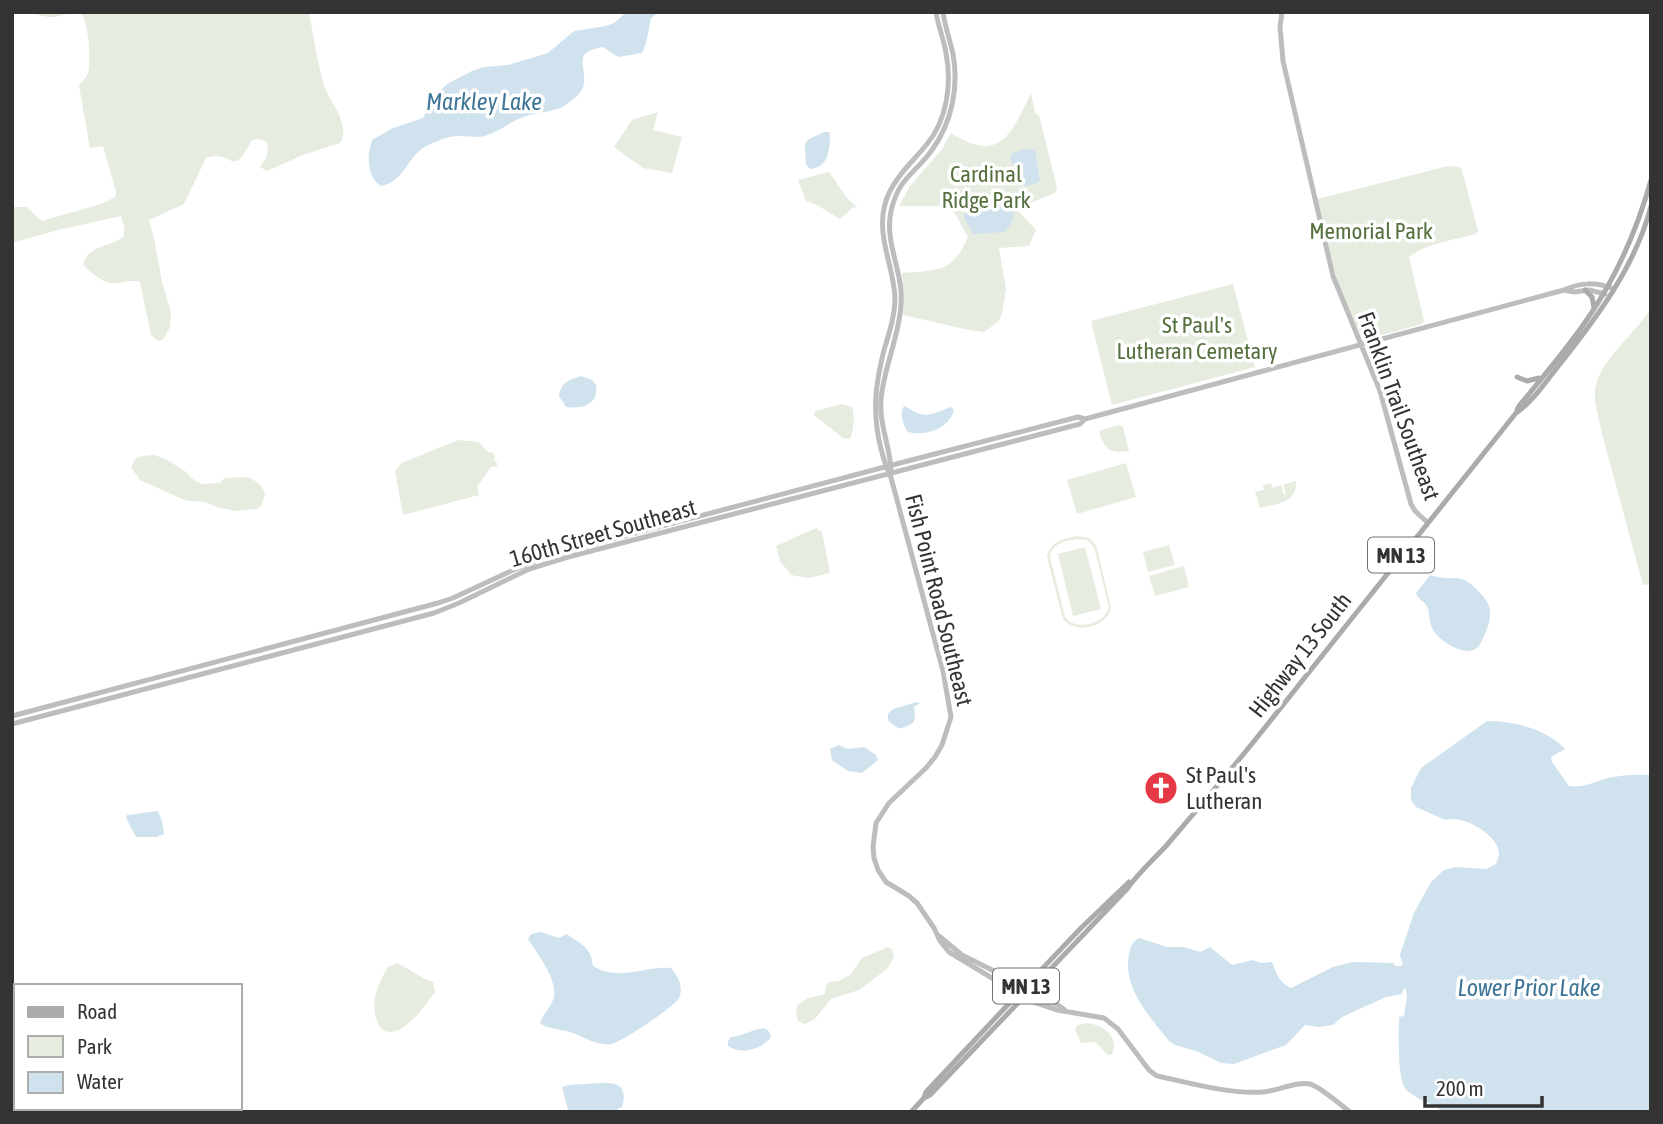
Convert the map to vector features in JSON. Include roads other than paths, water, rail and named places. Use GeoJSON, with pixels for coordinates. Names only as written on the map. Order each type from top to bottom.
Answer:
{"type":"FeatureCollection","features":[{"type":"Feature","properties":{"kind":"main road","name":"Highway 13 South"},"geometry":{"type":"LineString","coordinates":[[1611,288],[1632,240],[1651,180]]}},
{"type":"Feature","properties":{"kind":"main road","name":"Highway 13 South"},"geometry":{"type":"LineString","coordinates":[[1516,413],[1543,386],[1583,334],[1638,242],[1651,206]]}},
{"type":"Feature","properties":{"kind":"main road"},"geometry":{"type":"LineString","coordinates":[[1585,290],[1592,297],[1593,311]]}},
{"type":"Feature","properties":{"kind":"main road","name":"Highway 13 South"},"geometry":{"type":"LineString","coordinates":[[911,1112],[930,1095],[1023,993],[1127,889],[1132,880],[1164,847],[1238,760],[1607,295]]}},
{"type":"Feature","properties":{"kind":"main road"},"geometry":{"type":"LineString","coordinates":[[1517,377],[1527,381],[1545,374]]}},
{"type":"Feature","properties":{"kind":"street"},"geometry":{"type":"LineString","coordinates":[[888,466],[879,440],[875,404],[895,301],[893,278],[882,231],[884,207],[892,186],[930,141],[945,108],[949,69],[936,12]]}},
{"type":"Feature","properties":{"kind":"street"},"geometry":{"type":"LineString","coordinates":[[888,466],[881,401],[901,306],[900,279],[889,223],[902,182],[931,151],[950,114],[955,68],[943,12]]}},
{"type":"Feature","properties":{"kind":"street","name":"Franklin Trail Southeast"},"geometry":{"type":"LineString","coordinates":[[1282,12],[1280,27],[1283,61],[1333,276],[1380,391],[1411,504],[1427,522]]}},
{"type":"Feature","properties":{"kind":"street","name":"160th Street Southeast"},"geometry":{"type":"LineString","coordinates":[[12,724],[426,615],[548,563],[1080,424],[1085,419],[1573,286],[1589,282],[1611,288]]}},
{"type":"Feature","properties":{"kind":"street","name":"160th Street Southeast"},"geometry":{"type":"LineString","coordinates":[[1564,290],[1589,290],[1607,295]]}},
{"type":"Feature","properties":{"kind":"street","name":"160th Street Southeast"},"geometry":{"type":"LineString","coordinates":[[12,716],[438,603],[545,557],[1078,417],[1085,419]]}},
{"type":"Feature","properties":{"kind":"street","name":"Fish Point Road Southeast"},"geometry":{"type":"LineString","coordinates":[[888,466],[943,671],[951,717],[935,757],[889,803],[877,823],[874,858],[886,882],[917,903],[938,935],[962,955],[1047,1008],[1109,1021],[1157,1076],[1244,1092],[1266,1092],[1309,1083],[1350,1112]]}},
{"type":"Feature","properties":{"kind":"water","name":"Markley Lake"},"geometry":{"type":"Polygon","coordinates":[[[627,12],[659,12],[651,18],[642,53],[618,57],[603,47],[588,52],[583,59],[583,88],[563,107],[523,117],[486,136],[454,136],[428,145],[415,155],[401,174],[389,184],[381,186],[376,182],[370,171],[369,152],[372,140],[393,128],[423,118],[437,94],[447,84],[484,67],[508,65],[548,53],[574,31],[606,26],[627,12]]]}},
{"type":"Feature","properties":{"kind":"water"},"geometry":{"type":"Polygon","coordinates":[[[829,132],[830,135],[827,157],[821,165],[810,169],[806,164],[806,142],[829,132]]]}},
{"type":"Feature","properties":{"kind":"water"},"geometry":{"type":"Polygon","coordinates":[[[1024,149],[1035,150],[1040,181],[1029,185],[1016,185],[1011,154],[1024,149]]]}},
{"type":"Feature","properties":{"kind":"water"},"geometry":{"type":"Polygon","coordinates":[[[1008,202],[1014,204],[1014,212],[1005,232],[973,234],[963,215],[1008,202]]]}},
{"type":"Feature","properties":{"kind":"water"},"geometry":{"type":"Polygon","coordinates":[[[581,376],[592,380],[596,385],[595,397],[583,406],[566,407],[559,396],[562,388],[569,380],[581,376]]]}},
{"type":"Feature","properties":{"kind":"water"},"geometry":{"type":"Polygon","coordinates":[[[904,406],[925,415],[951,407],[954,410],[948,422],[936,430],[915,433],[908,432],[903,423],[904,406]]]}},
{"type":"Feature","properties":{"kind":"water"},"geometry":{"type":"Polygon","coordinates":[[[1430,575],[1464,580],[1484,597],[1490,612],[1489,624],[1477,648],[1465,651],[1454,648],[1434,631],[1428,608],[1416,593],[1430,575]]]}},
{"type":"Feature","properties":{"kind":"water"},"geometry":{"type":"Polygon","coordinates":[[[920,703],[914,707],[914,722],[906,727],[900,728],[888,720],[888,714],[893,709],[920,703]]]}},
{"type":"Feature","properties":{"kind":"water","name":"Lower Prior Lake"},"geometry":{"type":"Polygon","coordinates":[[[1487,721],[1540,731],[1558,742],[1565,749],[1551,757],[1552,762],[1569,786],[1617,776],[1651,775],[1651,1112],[1441,1112],[1434,1105],[1409,1092],[1402,1082],[1399,1017],[1404,1016],[1407,996],[1404,988],[1402,994],[1386,997],[1342,1017],[1333,1025],[1305,1025],[1286,1045],[1234,1064],[1221,1063],[1169,1041],[1141,1004],[1131,984],[1129,954],[1132,945],[1139,938],[1167,947],[1184,947],[1200,952],[1210,947],[1232,965],[1253,960],[1261,963],[1272,962],[1281,981],[1291,988],[1333,967],[1353,962],[1403,965],[1400,955],[1414,913],[1431,882],[1444,870],[1456,867],[1486,869],[1496,864],[1499,853],[1497,846],[1486,833],[1460,820],[1445,820],[1416,807],[1411,800],[1411,788],[1421,768],[1487,721]]]}},
{"type":"Feature","properties":{"kind":"water"},"geometry":{"type":"Polygon","coordinates":[[[839,745],[848,749],[864,747],[876,755],[878,760],[862,773],[848,771],[832,760],[830,749],[839,745]]]}},
{"type":"Feature","properties":{"kind":"water"},"geometry":{"type":"Polygon","coordinates":[[[158,811],[164,834],[156,837],[136,837],[127,815],[158,811]]]}},
{"type":"Feature","properties":{"kind":"water"},"geometry":{"type":"Polygon","coordinates":[[[541,932],[559,938],[567,934],[588,950],[593,966],[603,971],[622,973],[671,968],[680,982],[679,998],[648,1023],[612,1044],[600,1044],[540,1024],[552,1003],[554,993],[551,977],[528,939],[531,934],[541,932]]]}},
{"type":"Feature","properties":{"kind":"water"},"geometry":{"type":"Polygon","coordinates":[[[763,1028],[771,1037],[762,1045],[745,1051],[728,1046],[731,1037],[763,1028]]]}},
{"type":"Feature","properties":{"kind":"water"},"geometry":{"type":"Polygon","coordinates":[[[607,1083],[623,1090],[622,1107],[612,1112],[563,1112],[568,1110],[562,1087],[607,1083]]]}},
{"type":"Feature","properties":{"kind":"place","name":"St Paul's Lutheran"},"geometry":{"type":"Point","coordinates":[1161,788]}},
{"type":"Feature","properties":{"kind":"park label","name":"Cardinal Ridge Park"},"geometry":{"type":"Point","coordinates":[986,187]}},
{"type":"Feature","properties":{"kind":"park label","name":"Memorial Park"},"geometry":{"type":"Point","coordinates":[1371,231]}},
{"type":"Feature","properties":{"kind":"park label","name":"St Paul's Lutheran Cemetary"},"geometry":{"type":"Point","coordinates":[1197,338]}}]}
